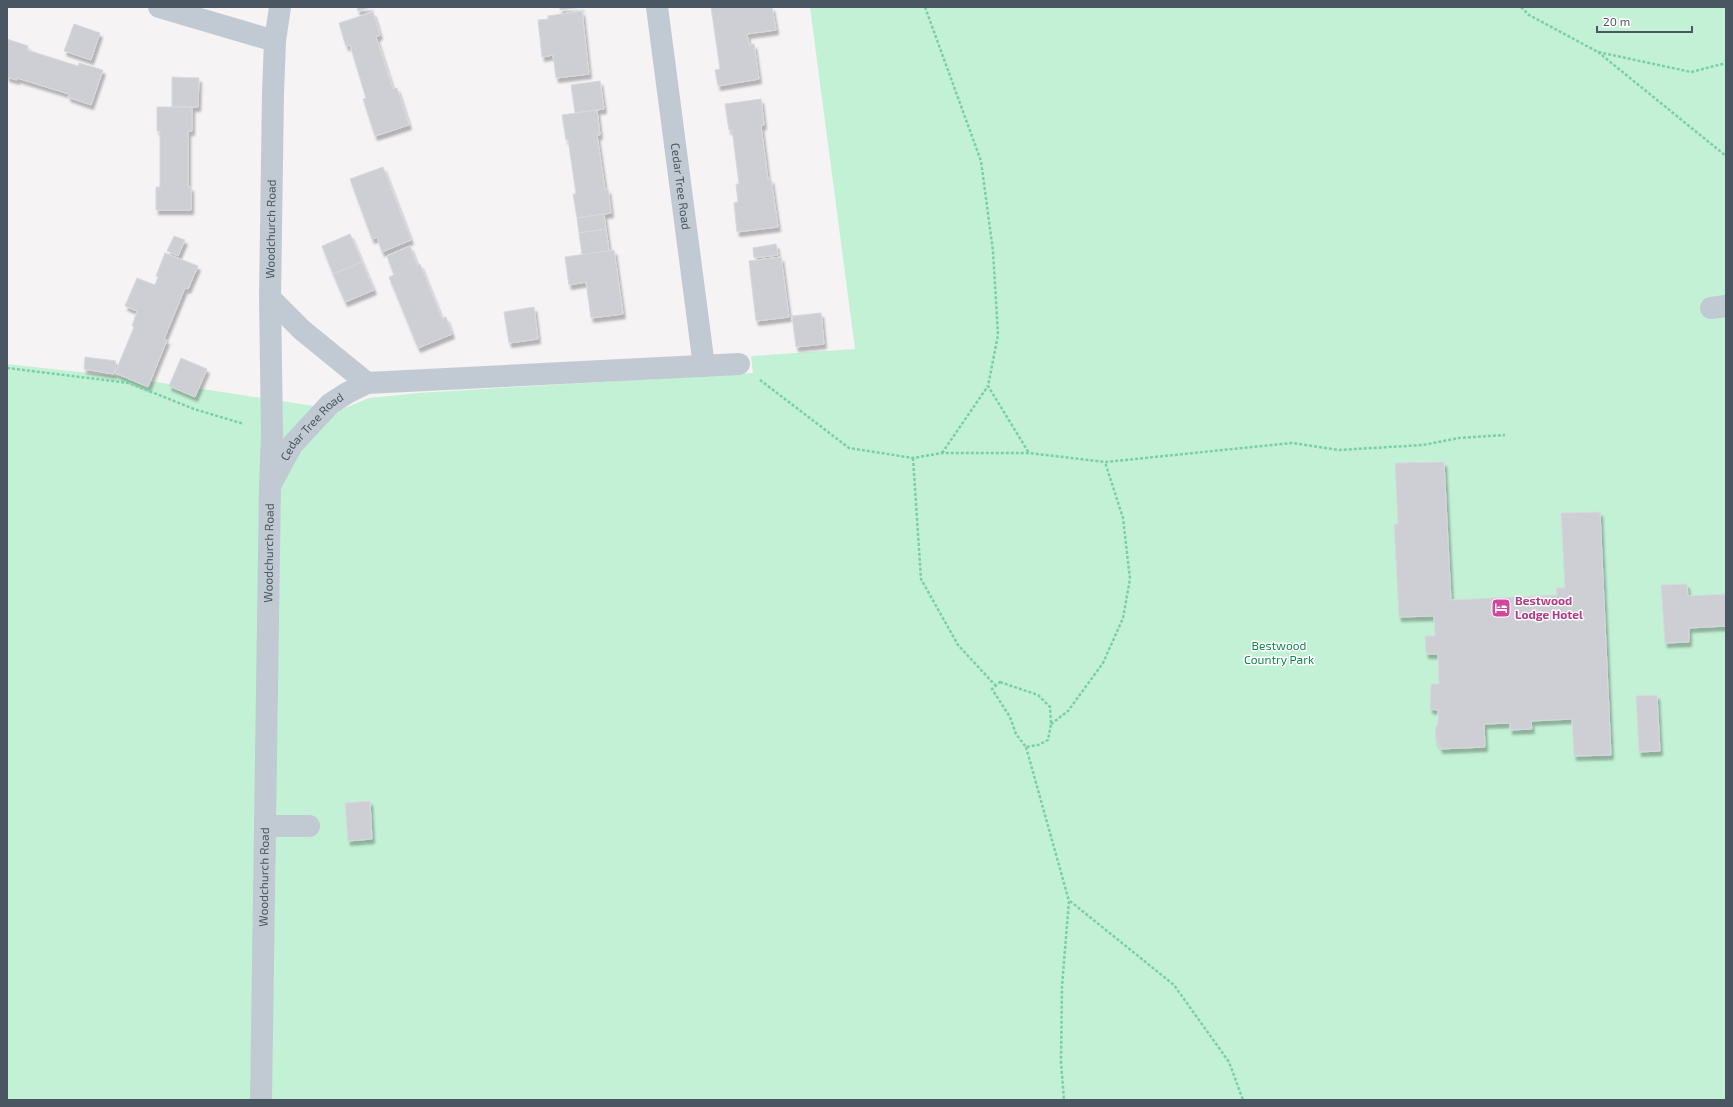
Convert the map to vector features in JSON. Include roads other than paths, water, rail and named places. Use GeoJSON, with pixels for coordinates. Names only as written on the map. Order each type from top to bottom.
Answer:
{"type":"FeatureCollection","features":[{"type":"Feature","properties":{"kind":"street"},"geometry":{"type":"LineString","coordinates":[[159,7],[274,41]]}},
{"type":"Feature","properties":{"kind":"street","name":"Woodchurch Road"},"geometry":{"type":"LineString","coordinates":[[260,1100],[272,433],[270,298],[274,41],[280,7]]}},
{"type":"Feature","properties":{"kind":"street","name":"Cedar Tree Road"},"geometry":{"type":"LineString","coordinates":[[657,7],[704,366]]}},
{"type":"Feature","properties":{"kind":"street"},"geometry":{"type":"LineString","coordinates":[[270,298],[302,330],[368,383]]}},
{"type":"Feature","properties":{"kind":"street","name":"Cedar Tree Road"},"geometry":{"type":"LineString","coordinates":[[270,485],[292,445],[330,404],[347,392],[368,383],[739,364]]}},
{"type":"Feature","properties":{"kind":"street"},"geometry":{"type":"LineString","coordinates":[[265,826],[309,826]]}},
{"type":"Feature","properties":{"kind":"place","name":"Bestwood Lodge Hotel"},"geometry":{"type":"Point","coordinates":[1501,608]}},
{"type":"Feature","properties":{"kind":"park label","name":"Bestwood Country Park"},"geometry":{"type":"Point","coordinates":[1279,653]}}]}
